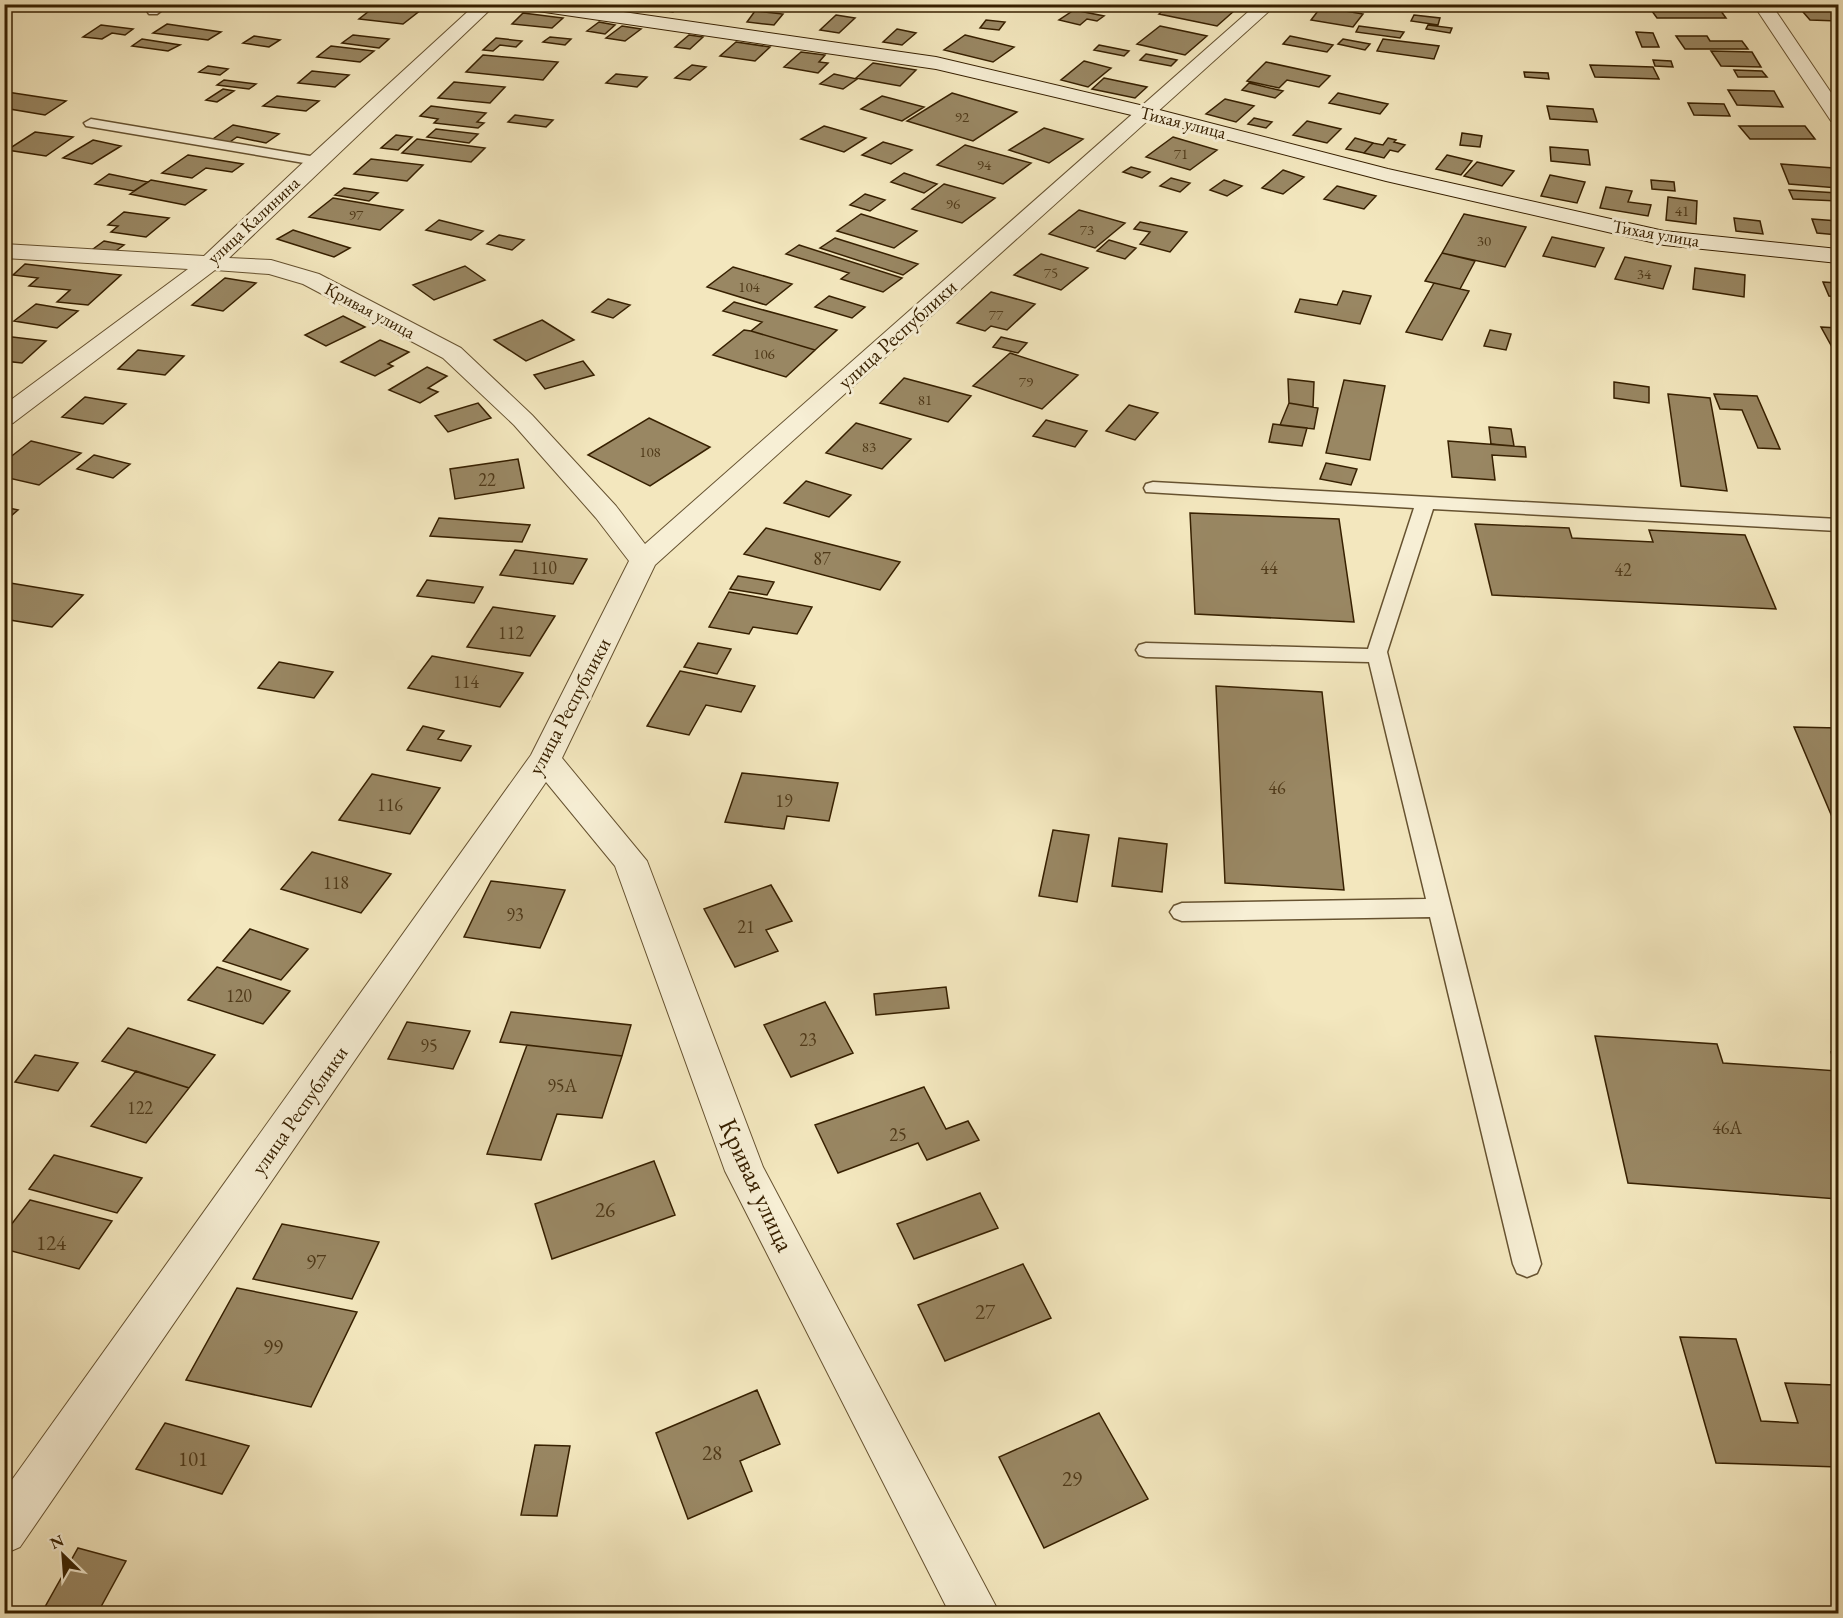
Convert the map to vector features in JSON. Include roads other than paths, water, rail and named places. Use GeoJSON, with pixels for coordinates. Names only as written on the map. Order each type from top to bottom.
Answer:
{"type":"FeatureCollection","features":[{"type":"Feature","properties":{"kind":"street","name":"улица Калинина"},"geometry":{"type":"LineString","coordinates":[[4,418],[208,264],[487,4]]}},
{"type":"Feature","properties":{"kind":"street","name":"Тихая улица"},"geometry":{"type":"LineString","coordinates":[[524,4],[936,63],[1144,112],[1386,175],[1664,238],[1839,256]]}},
{"type":"Feature","properties":{"kind":"street","name":"улица Республики"},"geometry":{"type":"LineString","coordinates":[[4,1531],[545,759],[643,561],[1144,112],[1268,4]]}},
{"type":"Feature","properties":{"kind":"street"},"geometry":{"type":"LineString","coordinates":[[1762,4],[1839,117]]}},
{"type":"Feature","properties":{"kind":"street","name":"Кривая улица"},"geometry":{"type":"LineString","coordinates":[[4,251],[271,267],[311,279],[452,353],[523,420],[606,512],[643,561]]}},
{"type":"Feature","properties":{"kind":"street","name":"Кривая улица"},"geometry":{"type":"LineString","coordinates":[[545,759],[630,861],[745,1171],[976,1614]]}},
{"type":"Feature","properties":{"kind":"lane"},"geometry":{"type":"LineString","coordinates":[[91,123],[316,161]]}},
{"type":"Feature","properties":{"kind":"lane"},"geometry":{"type":"LineString","coordinates":[[1153,488],[1839,525]]}},
{"type":"Feature","properties":{"kind":"lane"},"geometry":{"type":"LineString","coordinates":[[1425,503],[1377,652],[1527,1264]]}},
{"type":"Feature","properties":{"kind":"lane"},"geometry":{"type":"LineString","coordinates":[[1146,650],[1378,656]]}},
{"type":"Feature","properties":{"kind":"lane"},"geometry":{"type":"LineString","coordinates":[[1182,912],[1440,908]]}}]}
